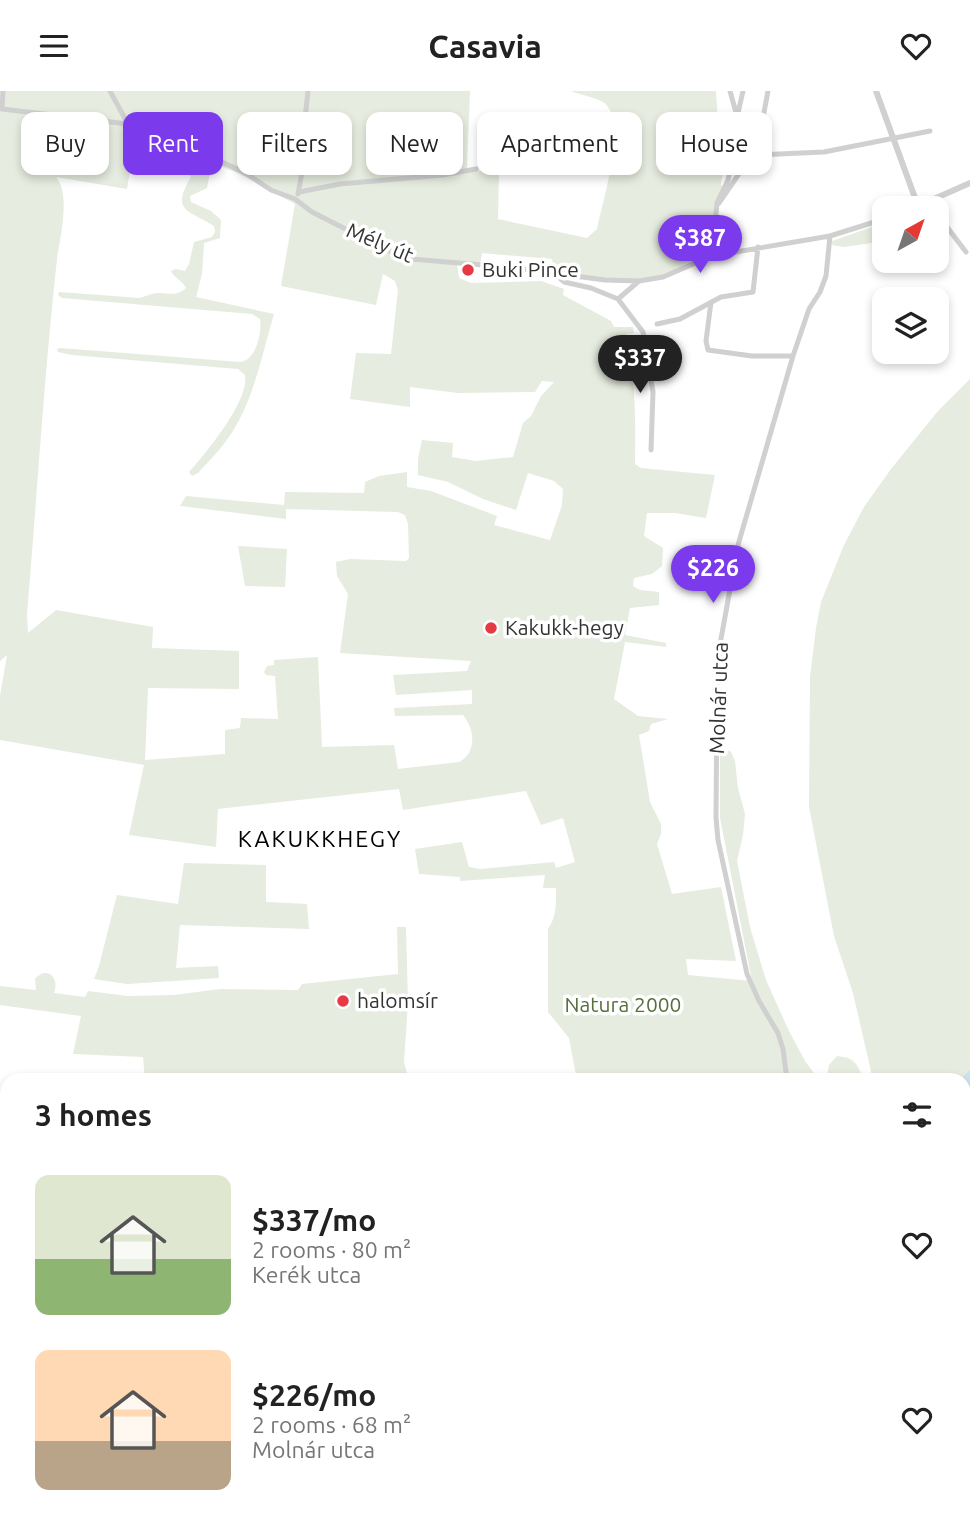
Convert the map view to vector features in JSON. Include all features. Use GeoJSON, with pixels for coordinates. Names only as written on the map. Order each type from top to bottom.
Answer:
{"type":"FeatureCollection","features":[{"type":"Feature","properties":{"kind":"street","name":"Mély út"},"geometry":{"type":"LineString","coordinates":[[3,91],[2,109],[123,123]]}},
{"type":"Feature","properties":{"kind":"street"},"geometry":{"type":"LineString","coordinates":[[110,91],[123,115]]}},
{"type":"Feature","properties":{"kind":"street"},"geometry":{"type":"LineString","coordinates":[[295,199],[299,192],[309,91]]}},
{"type":"Feature","properties":{"kind":"street"},"geometry":{"type":"LineString","coordinates":[[730,91],[736,112]]}},
{"type":"Feature","properties":{"kind":"street"},"geometry":{"type":"LineString","coordinates":[[738,112],[743,91]]}},
{"type":"Feature","properties":{"kind":"street"},"geometry":{"type":"LineString","coordinates":[[764,112],[768,91]]}},
{"type":"Feature","properties":{"kind":"street"},"geometry":{"type":"LineString","coordinates":[[876,91],[912,196]]}},
{"type":"Feature","properties":{"kind":"street"},"geometry":{"type":"LineString","coordinates":[[772,154],[824,152],[930,131]]}},
{"type":"Feature","properties":{"kind":"street","name":"Mély út"},"geometry":{"type":"LineString","coordinates":[[223,162],[271,190],[295,199],[312,212],[395,254],[411,259],[639,281]]}},
{"type":"Feature","properties":{"kind":"street"},"geometry":{"type":"LineString","coordinates":[[299,192],[340,184],[443,175],[475,169]]}},
{"type":"Feature","properties":{"kind":"street"},"geometry":{"type":"LineString","coordinates":[[712,256],[717,205],[729,175]]}},
{"type":"Feature","properties":{"kind":"street"},"geometry":{"type":"LineString","coordinates":[[717,205],[738,175]]}},
{"type":"Feature","properties":{"kind":"street"},"geometry":{"type":"LineString","coordinates":[[947,196],[970,183]]}},
{"type":"Feature","properties":{"kind":"street"},"geometry":{"type":"LineString","coordinates":[[618,299],[639,281],[663,277],[712,256],[830,236],[872,223]]}},
{"type":"Feature","properties":{"kind":"street"},"geometry":{"type":"LineString","coordinates":[[949,230],[966,252]]}},
{"type":"Feature","properties":{"kind":"street","name":"Molnár utca"},"geometry":{"type":"LineString","coordinates":[[786,1073],[778,1033],[747,974],[718,840],[717,685],[721,639],[738,545],[793,356],[809,309],[826,276],[830,236]]}},
{"type":"Feature","properties":{"kind":"street"},"geometry":{"type":"LineString","coordinates":[[657,324],[680,319],[721,297],[753,292],[758,247]]}},
{"type":"Feature","properties":{"kind":"street"},"geometry":{"type":"LineString","coordinates":[[555,274],[564,282],[591,288],[618,299],[643,332],[653,391],[651,450]]}},
{"type":"Feature","properties":{"kind":"street"},"geometry":{"type":"LineString","coordinates":[[711,302],[706,341],[708,350],[752,356],[793,356]]}},
{"type":"Feature","properties":{"kind":"green space","name":"Natura 2000"},"geometry":{"type":"Polygon","coordinates":[[[0,91],[470,91],[467,169],[477,170],[477,175],[499,175],[498,219],[587,238],[597,229],[609,175],[642,175],[642,112],[610,112],[603,102],[571,91],[716,91],[717,112],[656,112],[656,175],[722,175],[721,185],[725,187],[719,197],[712,256],[663,277],[639,281],[555,274],[552,259],[482,253],[480,265],[457,264],[459,278],[471,283],[541,281],[564,289],[563,295],[611,321],[614,327],[633,327],[634,333],[627,334],[622,339],[631,365],[633,382],[635,464],[641,468],[715,475],[706,518],[675,513],[647,513],[644,536],[663,548],[662,566],[652,574],[634,578],[633,586],[640,590],[659,592],[659,605],[630,608],[625,635],[666,643],[666,647],[625,642],[614,699],[638,716],[668,719],[651,724],[649,731],[639,735],[650,802],[661,824],[657,844],[672,894],[721,887],[736,961],[686,959],[688,975],[752,981],[720,818],[720,749],[731,752],[745,814],[737,861],[750,927],[766,980],[789,1031],[814,1073],[576,1073],[569,1038],[548,1012],[548,929],[556,904],[556,888],[543,888],[545,875],[460,881],[460,877],[419,874],[415,849],[462,842],[469,867],[480,869],[554,862],[556,868],[575,862],[563,818],[541,825],[526,791],[403,810],[399,789],[218,809],[216,847],[129,835],[144,765],[0,740],[0,696],[7,655],[0,661],[0,91]],[[123,112],[123,175],[129,175],[127,189],[56,177],[64,205],[44,392],[27,614],[28,633],[56,610],[153,627],[152,648],[239,651],[239,689],[148,688],[145,760],[225,754],[225,730],[240,728],[241,718],[278,719],[275,676],[266,675],[264,672],[267,666],[274,665],[274,660],[318,657],[322,747],[394,745],[398,769],[459,762],[469,753],[472,740],[470,727],[463,715],[395,716],[394,708],[472,704],[472,690],[396,695],[393,675],[467,671],[471,661],[340,653],[348,594],[337,576],[336,562],[350,559],[406,561],[409,558],[408,524],[405,515],[398,512],[286,509],[286,519],[180,506],[186,496],[284,505],[285,492],[364,493],[365,482],[379,476],[407,472],[407,487],[431,491],[497,516],[494,525],[550,540],[562,505],[563,489],[554,481],[528,473],[516,510],[483,499],[448,482],[418,475],[418,459],[422,440],[453,443],[452,457],[476,461],[513,457],[523,423],[531,416],[541,396],[554,382],[542,381],[535,392],[458,393],[410,387],[410,407],[350,399],[356,353],[391,354],[398,290],[395,281],[383,274],[376,305],[281,286],[295,204],[242,175],[352,175],[352,112],[237,112],[237,173],[223,167],[223,112],[123,112]]]}},
{"type":"Feature","properties":{"kind":"green space"},"geometry":{"type":"Polygon","coordinates":[[[190,175],[210,175],[207,188],[190,196],[191,202],[211,211],[221,220],[220,238],[204,243],[202,274],[196,297],[274,314],[257,374],[241,417],[221,448],[192,476],[189,472],[216,440],[234,412],[245,386],[245,375],[238,369],[72,355],[58,352],[57,349],[240,362],[254,352],[259,338],[260,319],[252,314],[62,298],[58,295],[59,292],[140,298],[156,293],[174,294],[186,288],[171,271],[185,271],[194,242],[212,237],[215,232],[214,226],[185,209],[182,197],[190,175]]]}},
{"type":"Feature","properties":{"kind":"green space"},"geometry":{"type":"Polygon","coordinates":[[[872,227],[872,243],[844,247],[832,245],[832,241],[872,227]]]}},
{"type":"Feature","properties":{"kind":"green space"},"geometry":{"type":"Polygon","coordinates":[[[970,379],[970,1069],[966,1073],[871,1073],[853,993],[834,936],[809,807],[810,677],[821,602],[844,545],[864,507],[938,411],[970,379]]]}},
{"type":"Feature","properties":{"kind":"green space"},"geometry":{"type":"Polygon","coordinates":[[[238,546],[287,549],[285,587],[245,586],[238,546]]]}},
{"type":"Feature","properties":{"kind":"green space"},"geometry":{"type":"Polygon","coordinates":[[[184,863],[266,865],[266,902],[307,904],[309,929],[180,925],[176,968],[218,966],[219,978],[127,984],[94,979],[117,895],[178,904],[184,863]]]}},
{"type":"Feature","properties":{"kind":"green space"},"geometry":{"type":"Polygon","coordinates":[[[397,927],[406,927],[408,1003],[404,1062],[407,1073],[144,1073],[143,1057],[73,1054],[81,1016],[0,1005],[0,986],[36,990],[35,979],[44,973],[54,978],[54,993],[85,997],[88,991],[128,996],[174,995],[220,989],[298,990],[302,984],[398,974],[397,927]]]}},
{"type":"Feature","properties":{"kind":"green space"},"geometry":{"type":"Polygon","coordinates":[[[837,1056],[848,1058],[861,1073],[827,1073],[829,1065],[837,1056]]]}},
{"type":"Feature","properties":{"kind":"place","name":"Buki Pince"},"geometry":{"type":"Point","coordinates":[468,270]}},
{"type":"Feature","properties":{"kind":"place","name":"Kakukk-hegy"},"geometry":{"type":"Point","coordinates":[491,628]}},
{"type":"Feature","properties":{"kind":"place","name":"halomsír"},"geometry":{"type":"Point","coordinates":[343,1001]}},
{"type":"Feature","properties":{"kind":"district","name":"KAKUKKHEGY"},"geometry":{"type":"Point","coordinates":[320,839]}}]}
